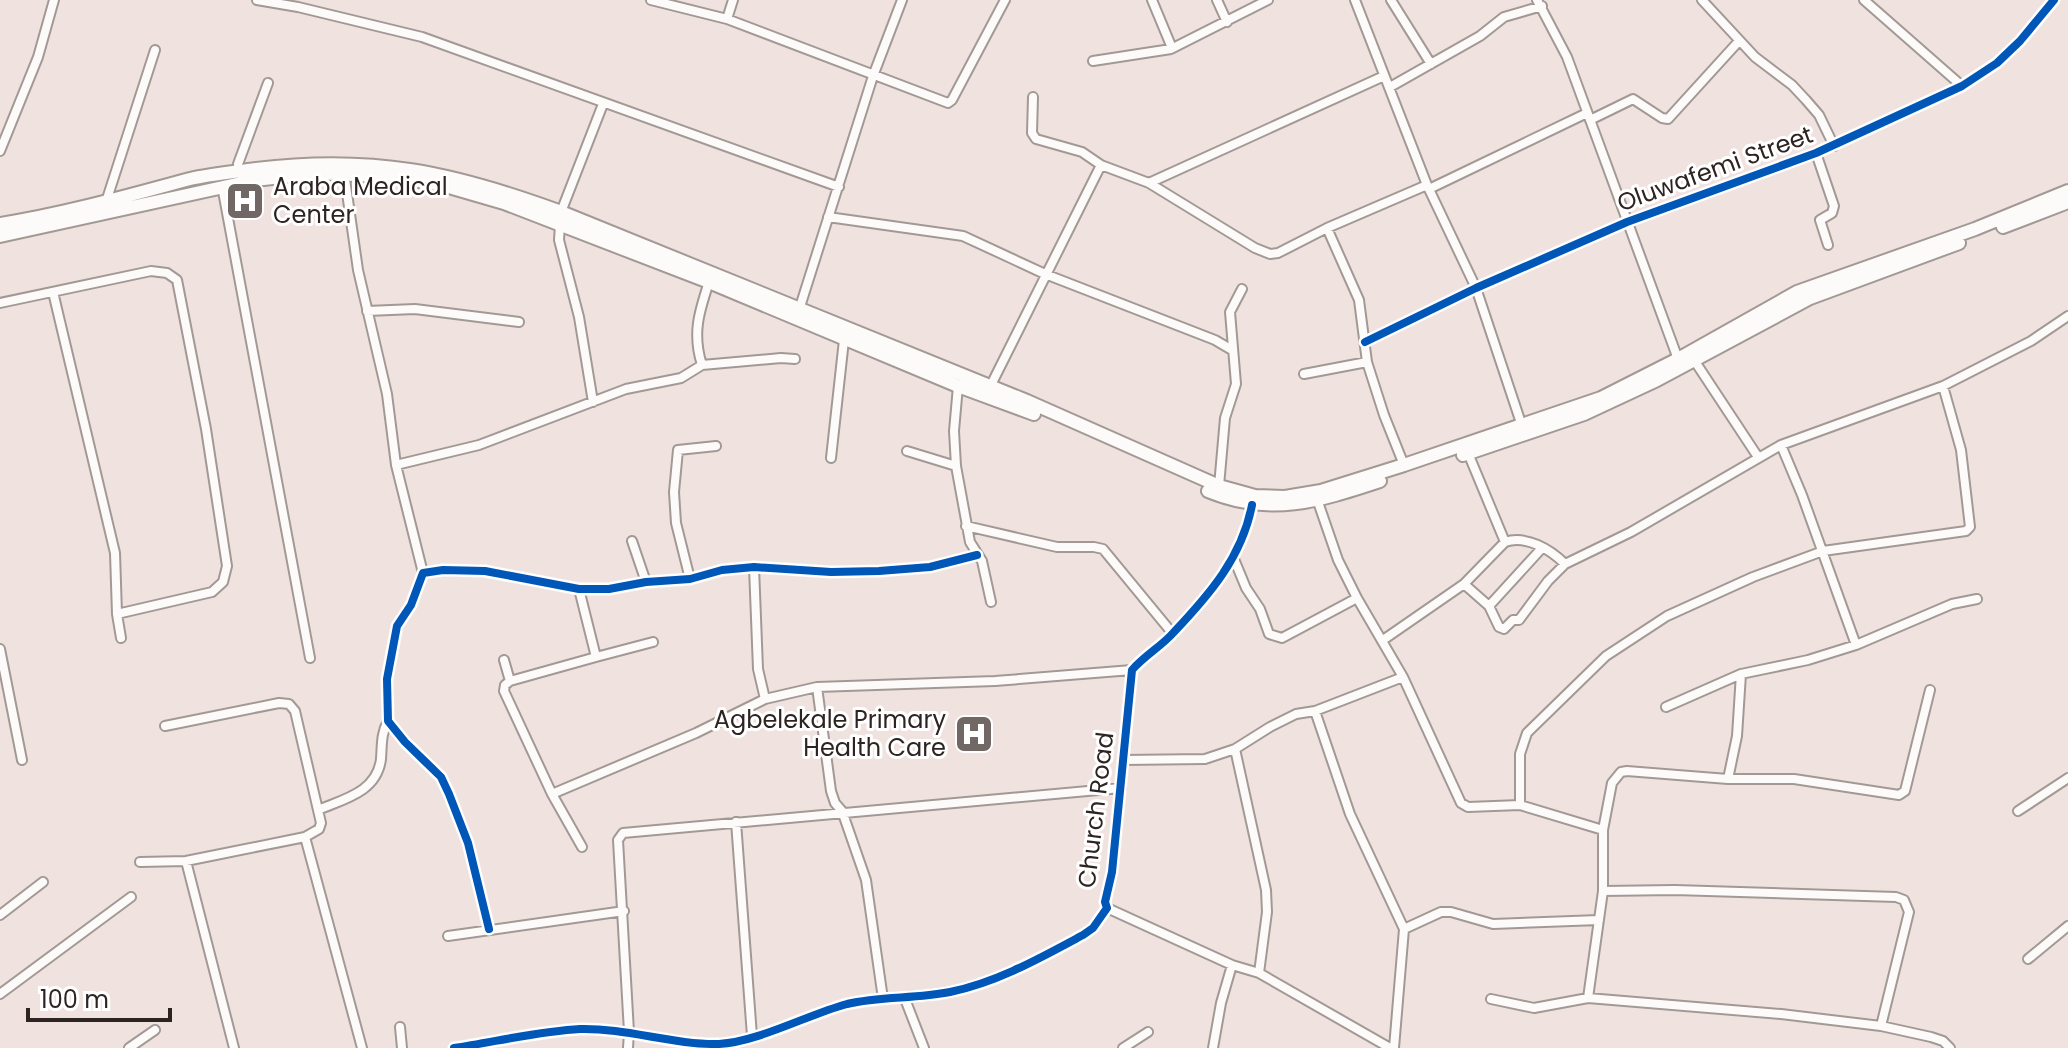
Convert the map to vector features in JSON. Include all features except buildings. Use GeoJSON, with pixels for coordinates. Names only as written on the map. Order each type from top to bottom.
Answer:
{"type":"FeatureCollection","features":[{"type":"Feature","properties":{"kind":"main road"},"geometry":{"type":"LineString","coordinates":[[0,236],[191,179],[238,172],[315,163],[389,166],[463,180],[504,191],[709,282],[990,387],[1219,486],[1255,496],[1305,495],[1601,398],[1797,292],[1975,229],[2068,191]]}},
{"type":"Feature","properties":{"kind":"main road"},"geometry":{"type":"LineString","coordinates":[[0,224],[316,173],[344,172],[442,185],[560,218],[798,314],[844,340],[1024,409],[1206,490],[1252,505],[1318,502],[1584,414],[1631,394],[1810,298],[2068,202]]}},
{"type":"Feature","properties":{"kind":"street"},"geometry":{"type":"LineString","coordinates":[[0,151],[38,57],[54,0]]}},
{"type":"Feature","properties":{"kind":"street"},"geometry":{"type":"LineString","coordinates":[[257,0],[310,9],[422,37],[839,187]]}},
{"type":"Feature","properties":{"kind":"street"},"geometry":{"type":"LineString","coordinates":[[651,0],[727,19],[944,102],[952,100],[1005,0]]}},
{"type":"Feature","properties":{"kind":"street"},"geometry":{"type":"LineString","coordinates":[[727,19],[733,0]]}},
{"type":"Feature","properties":{"kind":"street"},"geometry":{"type":"LineString","coordinates":[[798,314],[873,76],[902,0]]}},
{"type":"Feature","properties":{"kind":"street"},"geometry":{"type":"LineString","coordinates":[[1152,0],[1172,48]]}},
{"type":"Feature","properties":{"kind":"street"},"geometry":{"type":"LineString","coordinates":[[1217,0],[1227,22]]}},
{"type":"Feature","properties":{"kind":"street"},"geometry":{"type":"LineString","coordinates":[[1093,61],[1172,48],[1268,0]]}},
{"type":"Feature","properties":{"kind":"street"},"geometry":{"type":"LineString","coordinates":[[1355,0],[1428,187],[1476,288],[1522,426]]}},
{"type":"Feature","properties":{"kind":"street"},"geometry":{"type":"LineString","coordinates":[[1391,0],[1431,64]]}},
{"type":"Feature","properties":{"kind":"street"},"geometry":{"type":"LineString","coordinates":[[1702,0],[1739,41],[1806,100],[1819,115],[1834,146]]}},
{"type":"Feature","properties":{"kind":"street"},"geometry":{"type":"LineString","coordinates":[[1864,0],[1962,86]]}},
{"type":"Feature","properties":{"kind":"street","name":"Oluwafemi Street"},"geometry":{"type":"LineString","coordinates":[[1365,342],[1476,288],[1627,222],[1834,146],[1962,86],[1997,63],[2054,0]]}},
{"type":"Feature","properties":{"kind":"street"},"geometry":{"type":"LineString","coordinates":[[1390,87],[1480,36],[1504,17],[1539,3],[1567,57],[1678,359]]}},
{"type":"Feature","properties":{"kind":"street"},"geometry":{"type":"LineString","coordinates":[[1033,97],[1032,137],[1082,152],[1101,165],[1149,183],[1255,248],[1270,254],[1633,99],[1668,119],[1739,41]]}},
{"type":"Feature","properties":{"kind":"street"},"geometry":{"type":"LineString","coordinates":[[105,206],[155,50]]}},
{"type":"Feature","properties":{"kind":"street"},"geometry":{"type":"LineString","coordinates":[[1149,183],[1384,76]]}},
{"type":"Feature","properties":{"kind":"street"},"geometry":{"type":"LineString","coordinates":[[238,172],[238,164],[268,83]]}},
{"type":"Feature","properties":{"kind":"street"},"geometry":{"type":"LineString","coordinates":[[593,402],[579,317],[559,240],[560,218],[603,104]]}},
{"type":"Feature","properties":{"kind":"street"},"geometry":{"type":"LineString","coordinates":[[1816,153],[1834,206],[1832,213],[1820,220],[1828,245]]}},
{"type":"Feature","properties":{"kind":"street"},"geometry":{"type":"LineString","coordinates":[[990,387],[1101,165]]}},
{"type":"Feature","properties":{"kind":"street"},"geometry":{"type":"LineString","coordinates":[[318,810],[366,789],[379,769],[383,731],[388,721],[387,679],[392,645],[397,626],[411,605],[423,573],[396,465],[387,394],[358,270],[344,172]]}},
{"type":"Feature","properties":{"kind":"street"},"geometry":{"type":"LineString","coordinates":[[222,186],[310,658]]}},
{"type":"Feature","properties":{"kind":"street"},"geometry":{"type":"LineString","coordinates":[[828,217],[963,236],[1045,274],[1215,340],[1232,350]]}},
{"type":"Feature","properties":{"kind":"street"},"geometry":{"type":"LineString","coordinates":[[1327,228],[1359,300],[1367,362],[1404,465]]}},
{"type":"Feature","properties":{"kind":"street"},"geometry":{"type":"LineString","coordinates":[[0,303],[151,271],[167,273],[177,280],[203,414],[227,566],[223,582],[212,592],[117,614]]}},
{"type":"Feature","properties":{"kind":"street"},"geometry":{"type":"LineString","coordinates":[[702,365],[696,347],[699,315],[709,282]]}},
{"type":"Feature","properties":{"kind":"street"},"geometry":{"type":"LineString","coordinates":[[1219,486],[1225,418],[1236,384],[1230,312],[1242,289]]}},
{"type":"Feature","properties":{"kind":"street"},"geometry":{"type":"LineString","coordinates":[[53,292],[115,553],[121,638]]}},
{"type":"Feature","properties":{"kind":"street"},"geometry":{"type":"LineString","coordinates":[[367,311],[415,309],[519,322]]}},
{"type":"Feature","properties":{"kind":"street"},"geometry":{"type":"LineString","coordinates":[[1464,584],[1489,606],[1499,627],[1504,629],[1513,620],[1519,620],[1565,564],[1631,532],[1781,445],[1943,386],[2031,341],[2068,316]]}},
{"type":"Feature","properties":{"kind":"street"},"geometry":{"type":"LineString","coordinates":[[831,458],[844,340]]}},
{"type":"Feature","properties":{"kind":"street"},"geometry":{"type":"LineString","coordinates":[[396,465],[479,445],[626,389],[681,378],[702,365],[795,359]]}},
{"type":"Feature","properties":{"kind":"street"},"geometry":{"type":"LineString","coordinates":[[1694,360],[1758,457]]}},
{"type":"Feature","properties":{"kind":"street"},"geometry":{"type":"LineString","coordinates":[[1304,374],[1367,362]]}},
{"type":"Feature","properties":{"kind":"street"},"geometry":{"type":"LineString","coordinates":[[958,386],[954,431],[956,466],[970,542],[982,561],[991,602]]}},
{"type":"Feature","properties":{"kind":"street"},"geometry":{"type":"LineString","coordinates":[[1520,805],[1522,742],[1527,733],[1606,656],[1678,610],[1823,551],[1966,531],[1970,523],[1961,450],[1943,386]]}},
{"type":"Feature","properties":{"kind":"street"},"geometry":{"type":"LineString","coordinates":[[1781,445],[1856,645]]}},
{"type":"Feature","properties":{"kind":"street"},"geometry":{"type":"LineString","coordinates":[[690,579],[676,523],[674,492],[678,450],[716,446]]}},
{"type":"Feature","properties":{"kind":"street"},"geometry":{"type":"LineString","coordinates":[[907,451],[956,466]]}},
{"type":"Feature","properties":{"kind":"street"},"geometry":{"type":"LineString","coordinates":[[1468,453],[1505,542]]}},
{"type":"Feature","properties":{"kind":"street"},"geometry":{"type":"LineString","coordinates":[[1318,502],[1338,560],[1403,677],[1461,803],[1468,807],[1520,805],[1603,830]]}},
{"type":"Feature","properties":{"kind":"street"},"geometry":{"type":"LineString","coordinates":[[552,794],[696,733],[765,699],[817,687],[995,681],[1132,670],[1142,658],[1173,634],[1216,585],[1234,559],[1247,529],[1252,505]]}},
{"type":"Feature","properties":{"kind":"street"},"geometry":{"type":"LineString","coordinates":[[966,526],[1057,547],[1103,549],[1173,634]]}},
{"type":"Feature","properties":{"kind":"street"},"geometry":{"type":"LineString","coordinates":[[1383,640],[1464,584],[1505,542],[1516,538],[1542,548],[1565,564]]}},
{"type":"Feature","properties":{"kind":"street"},"geometry":{"type":"LineString","coordinates":[[632,541],[646,582]]}},
{"type":"Feature","properties":{"kind":"street"},"geometry":{"type":"LineString","coordinates":[[1489,606],[1542,548]]}},
{"type":"Feature","properties":{"kind":"street"},"geometry":{"type":"LineString","coordinates":[[423,573],[485,571],[579,589],[609,589],[754,567],[831,572],[879,571],[930,567],[977,555]]}},
{"type":"Feature","properties":{"kind":"street"},"geometry":{"type":"LineString","coordinates":[[1234,559],[1246,588],[1260,609],[1269,634],[1275,638],[1282,638],[1357,598]]}},
{"type":"Feature","properties":{"kind":"street"},"geometry":{"type":"LineString","coordinates":[[754,567],[757,653],[765,699]]}},
{"type":"Feature","properties":{"kind":"street"},"geometry":{"type":"LineString","coordinates":[[579,589],[596,657]]}},
{"type":"Feature","properties":{"kind":"street"},"geometry":{"type":"LineString","coordinates":[[1666,707],[1741,674],[1808,660],[1856,645],[1952,604],[1977,599]]}},
{"type":"Feature","properties":{"kind":"street"},"geometry":{"type":"LineString","coordinates":[[582,847],[552,794],[504,691],[505,685],[510,681],[653,642]]}},
{"type":"Feature","properties":{"kind":"street"},"geometry":{"type":"LineString","coordinates":[[0,649],[22,760]]}},
{"type":"Feature","properties":{"kind":"street"},"geometry":{"type":"LineString","coordinates":[[504,660],[510,681]]}},
{"type":"Feature","properties":{"kind":"street","name":"Church Road"},"geometry":{"type":"LineString","coordinates":[[454,1048],[580,1029],[717,1044],[752,1036],[844,1005],[959,990],[1022,968],[1093,928],[1107,908],[1105,902],[1112,872],[1132,670]]}},
{"type":"Feature","properties":{"kind":"street"},"geometry":{"type":"LineString","coordinates":[[1728,779],[1737,736],[1741,674]]}},
{"type":"Feature","properties":{"kind":"street"},"geometry":{"type":"LineString","coordinates":[[1123,760],[1192,761],[1235,749],[1296,714],[1315,711],[1403,677]]}},
{"type":"Feature","properties":{"kind":"street"},"geometry":{"type":"LineString","coordinates":[[817,687],[831,791],[842,811],[866,880],[883,999]]}},
{"type":"Feature","properties":{"kind":"street"},"geometry":{"type":"LineString","coordinates":[[1588,998],[1603,891],[1603,830],[1612,783],[1621,772],[1728,779],[1794,779],[1899,795],[1905,791],[1930,690]]}},
{"type":"Feature","properties":{"kind":"street"},"geometry":{"type":"LineString","coordinates":[[140,862],[186,861],[305,837],[319,829],[321,823],[295,711],[289,704],[279,703],[165,726]]}},
{"type":"Feature","properties":{"kind":"street"},"geometry":{"type":"LineString","coordinates":[[1107,908],[1232,965],[1259,973],[1392,1048],[1404,929],[1350,814],[1315,711]]}},
{"type":"Feature","properties":{"kind":"street"},"geometry":{"type":"LineString","coordinates":[[388,721],[441,777],[468,843],[489,929]]}},
{"type":"Feature","properties":{"kind":"street"},"geometry":{"type":"LineString","coordinates":[[1235,749],[1266,890],[1267,912],[1259,973]]}},
{"type":"Feature","properties":{"kind":"street"},"geometry":{"type":"LineString","coordinates":[[2018,811],[2068,778]]}},
{"type":"Feature","properties":{"kind":"street"},"geometry":{"type":"LineString","coordinates":[[628,1048],[619,835],[842,811],[906,809],[1121,788]]}},
{"type":"Feature","properties":{"kind":"street"},"geometry":{"type":"LineString","coordinates":[[736,822],[752,1036]]}},
{"type":"Feature","properties":{"kind":"street"},"geometry":{"type":"LineString","coordinates":[[305,837],[362,1048]]}},
{"type":"Feature","properties":{"kind":"street"},"geometry":{"type":"LineString","coordinates":[[186,861],[234,1048]]}},
{"type":"Feature","properties":{"kind":"street"},"geometry":{"type":"LineString","coordinates":[[0,915],[43,882]]}},
{"type":"Feature","properties":{"kind":"street"},"geometry":{"type":"LineString","coordinates":[[1603,891],[1787,893],[1896,897],[1904,900],[1909,912],[1881,1026]]}},
{"type":"Feature","properties":{"kind":"street"},"geometry":{"type":"LineString","coordinates":[[0,994],[131,897]]}},
{"type":"Feature","properties":{"kind":"street"},"geometry":{"type":"LineString","coordinates":[[448,936],[624,911]]}},
{"type":"Feature","properties":{"kind":"street"},"geometry":{"type":"LineString","coordinates":[[1404,929],[1441,912],[1493,924],[1599,920]]}},
{"type":"Feature","properties":{"kind":"street"},"geometry":{"type":"LineString","coordinates":[[2028,959],[2068,926]]}},
{"type":"Feature","properties":{"kind":"street"},"geometry":{"type":"LineString","coordinates":[[1213,1048],[1232,965]]}},
{"type":"Feature","properties":{"kind":"street"},"geometry":{"type":"LineString","coordinates":[[1491,999],[1534,1008],[1588,998],[1781,1014],[1881,1026],[1931,1037],[1943,1041],[1950,1048]]}},
{"type":"Feature","properties":{"kind":"street"},"geometry":{"type":"LineString","coordinates":[[905,999],[924,1048]]}},
{"type":"Feature","properties":{"kind":"street"},"geometry":{"type":"LineString","coordinates":[[400,1027],[402,1048]]}},
{"type":"Feature","properties":{"kind":"street"},"geometry":{"type":"LineString","coordinates":[[129,1048],[155,1030]]}},
{"type":"Feature","properties":{"kind":"street"},"geometry":{"type":"LineString","coordinates":[[1123,1048],[1148,1032]]}},
{"type":"Feature","properties":{"kind":"cycle path"},"geometry":{"type":"LineString","coordinates":[[1365,342],[1476,288],[1627,222],[1816,153],[1962,86],[1997,63],[2054,0]]}},
{"type":"Feature","properties":{"kind":"cycle path"},"geometry":{"type":"LineString","coordinates":[[454,1048],[580,1029],[702,1044],[734,1042],[847,1004],[968,988],[1018,968],[1083,935],[1093,928],[1107,908],[1105,902],[1112,872],[1132,670],[1169,637],[1223,574],[1241,541],[1252,505]]}},
{"type":"Feature","properties":{"kind":"cycle path"},"geometry":{"type":"LineString","coordinates":[[489,929],[468,843],[441,777],[388,721],[387,679],[397,626],[411,605],[423,573],[485,571],[579,589],[609,589],[754,567],[831,572],[879,571],[930,567],[977,555]]}},
{"type":"Feature","properties":{"kind":"place","name":"Araba Medical Center"},"geometry":{"type":"Point","coordinates":[245,201]}},
{"type":"Feature","properties":{"kind":"place","name":"Agbelekale Primary Health Care"},"geometry":{"type":"Point","coordinates":[974,734]}}]}
